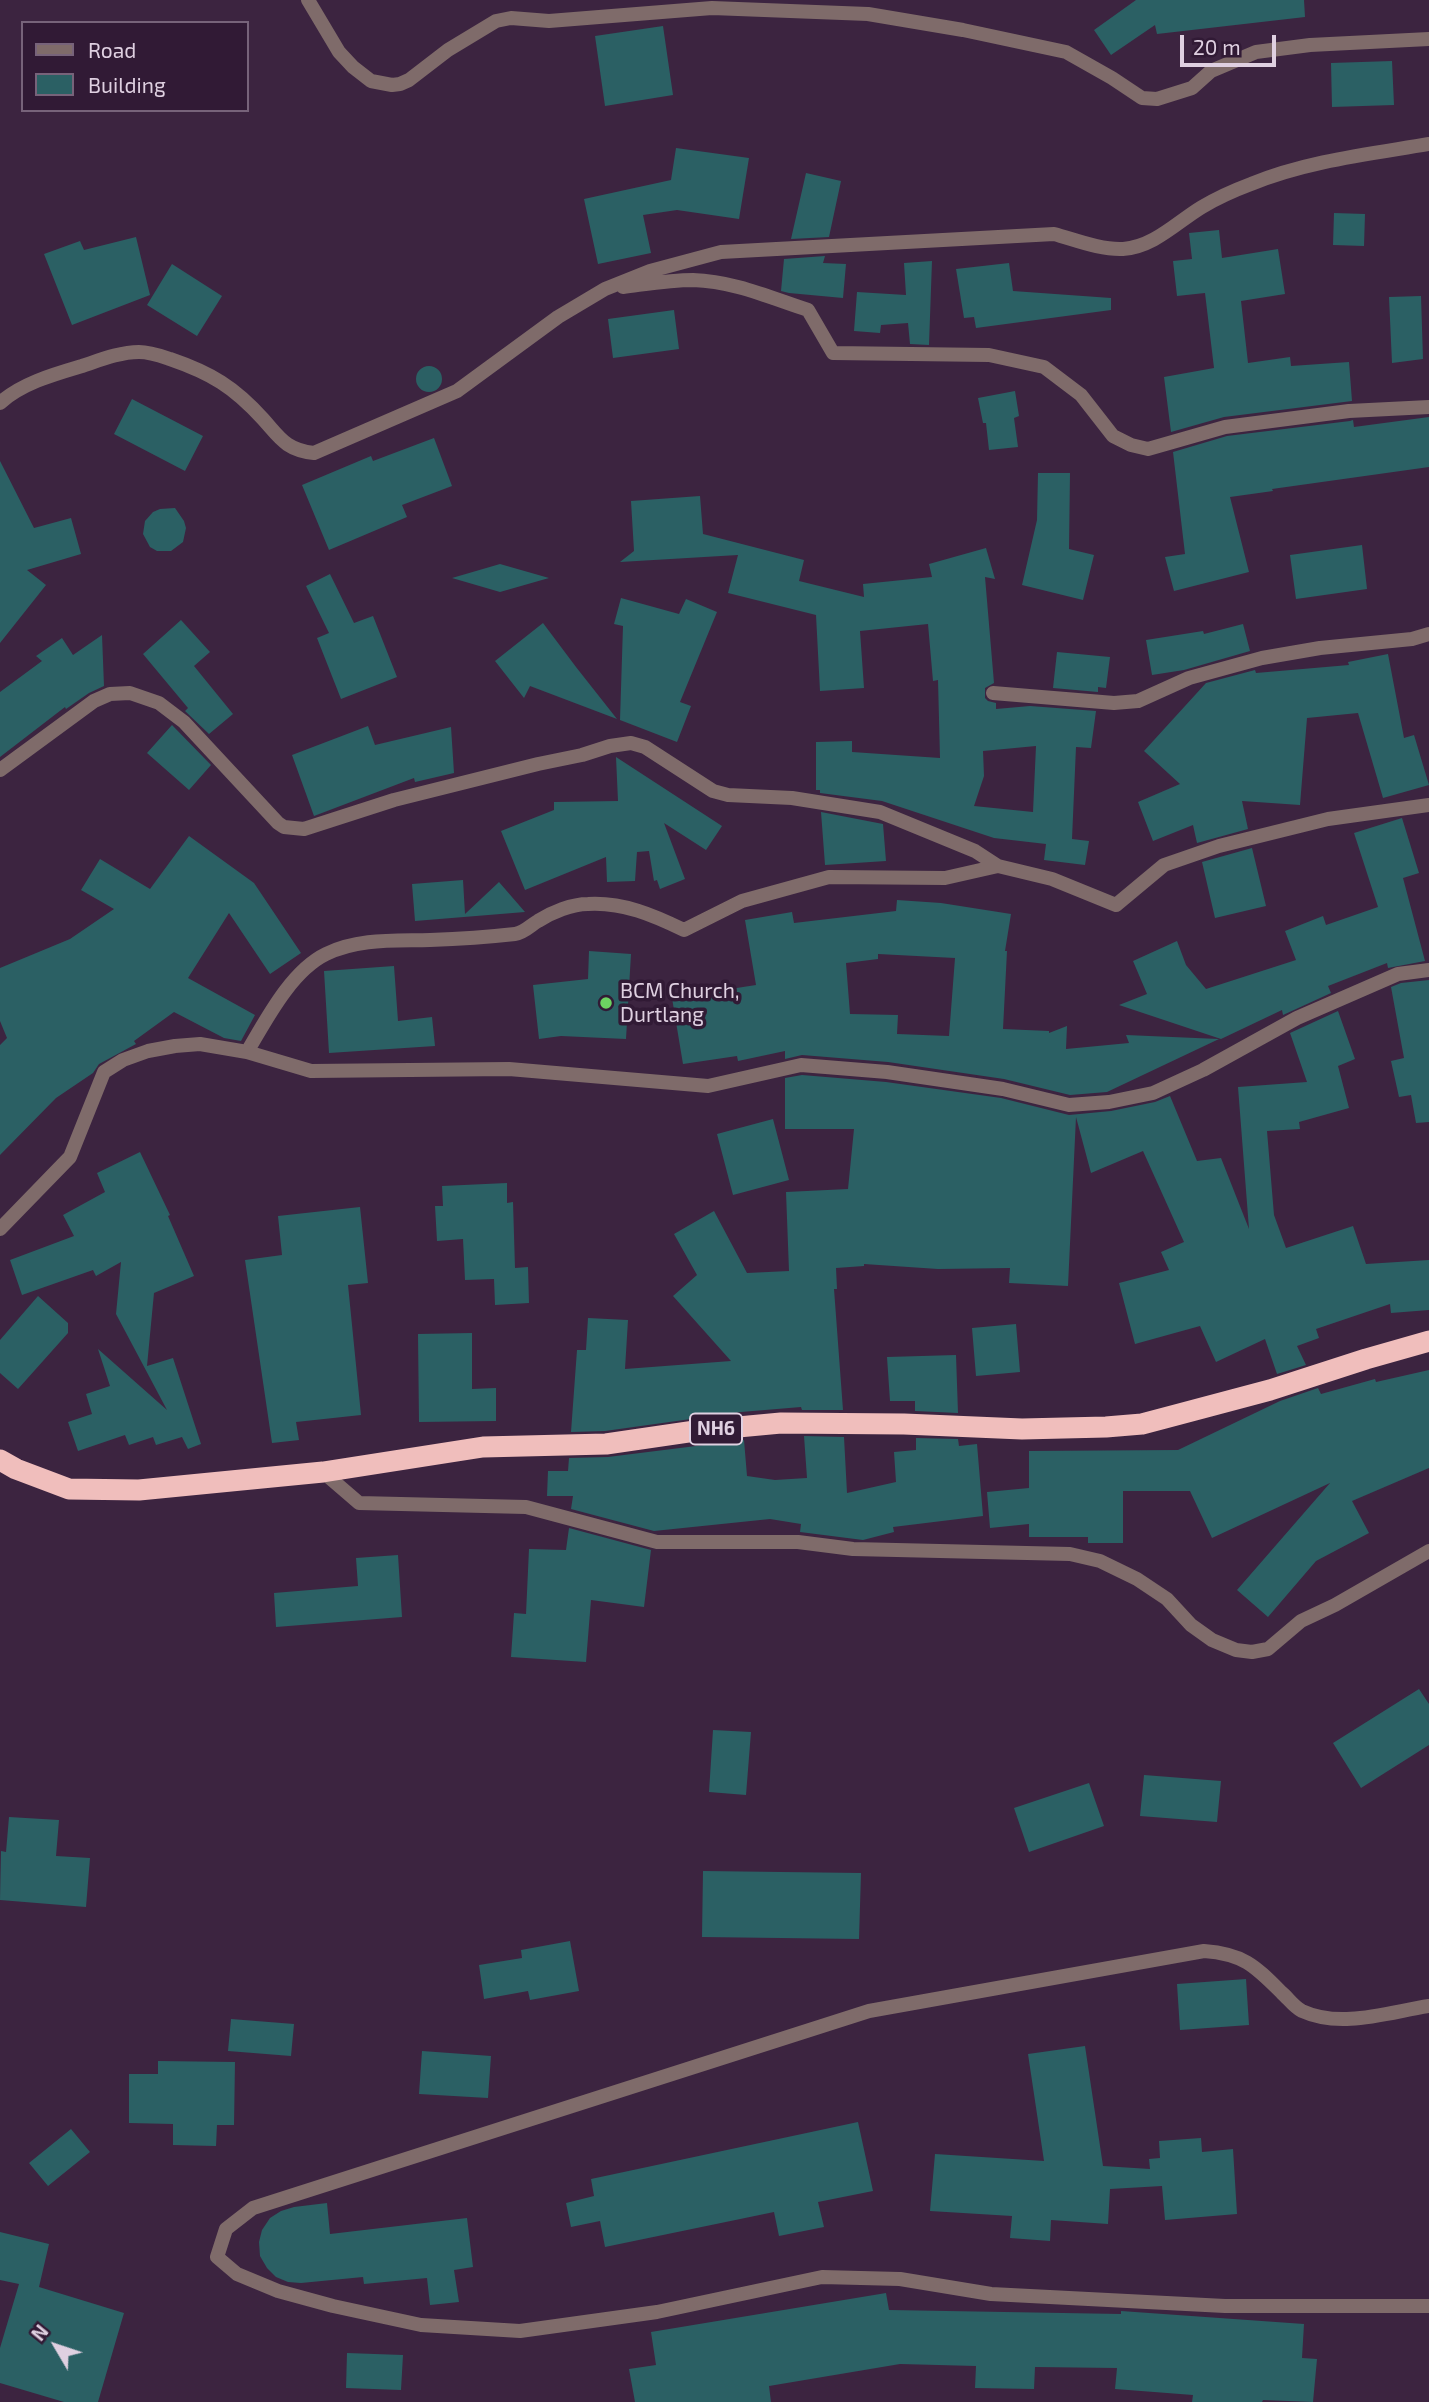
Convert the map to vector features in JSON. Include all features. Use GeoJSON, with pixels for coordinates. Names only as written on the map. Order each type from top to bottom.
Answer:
{"type":"FeatureCollection","features":[{"type":"Feature","properties":{"kind":"highway","name":"NH6"},"geometry":{"type":"LineString","coordinates":[[0,1460],[69,1489],[139,1490],[323,1472],[483,1447],[606,1444],[695,1431],[781,1423],[1022,1429],[1142,1424],[1270,1390],[1429,1341]]}},
{"type":"Feature","properties":{"kind":"street"},"geometry":{"type":"LineString","coordinates":[[308,0],[339,52],[353,67],[371,80],[392,85],[401,84],[447,50],[496,21],[511,18],[549,21],[712,8],[868,14],[963,30],[1066,52],[1142,98],[1157,99],[1192,88],[1211,71],[1256,52],[1310,45],[1429,39]]}},
{"type":"Feature","properties":{"kind":"street"},"geometry":{"type":"LineString","coordinates":[[0,403],[49,376],[117,355],[140,352],[159,355],[202,370],[229,387],[262,418],[282,442],[299,452],[314,453],[457,391],[558,317],[605,289],[650,271],[721,252],[1055,234],[1103,247],[1123,249],[1146,243],[1186,220],[1201,207],[1252,183],[1293,170],[1429,144]]}},
{"type":"Feature","properties":{"kind":"street"},"geometry":{"type":"LineString","coordinates":[[605,289],[686,281],[729,284],[808,310],[833,353],[989,355],[1044,367],[1081,395],[1113,436],[1131,445],[1148,449],[1225,427],[1349,411],[1429,407]]}},
{"type":"Feature","properties":{"kind":"street"},"geometry":{"type":"LineString","coordinates":[[993,693],[1114,702],[1138,701],[1189,678],[1262,658],[1320,648],[1412,639],[1429,634]]}},
{"type":"Feature","properties":{"kind":"street"},"geometry":{"type":"LineString","coordinates":[[0,771],[93,701],[110,694],[130,693],[159,703],[184,722],[245,789],[285,827],[304,829],[394,800],[631,743],[645,747],[713,791],[880,812],[975,850],[998,866],[1052,879],[1116,905],[1164,865],[1219,846],[1328,819],[1429,805]]}},
{"type":"Feature","properties":{"kind":"street"},"geometry":{"type":"LineString","coordinates":[[247,1052],[271,1012],[308,967],[325,955],[362,942],[448,940],[519,934],[562,909],[586,904],[628,907],[684,930],[742,901],[829,877],[945,878],[998,866]]}},
{"type":"Feature","properties":{"kind":"street"},"geometry":{"type":"LineString","coordinates":[[0,1229],[70,1157],[104,1072],[135,1056],[175,1046],[200,1044],[247,1052],[311,1071],[509,1069],[708,1086],[801,1065],[887,1072],[1003,1089],[1069,1105],[1109,1102],[1153,1093],[1203,1070],[1297,1018],[1398,974],[1429,970]]}},
{"type":"Feature","properties":{"kind":"street"},"geometry":{"type":"LineString","coordinates":[[323,1472],[359,1503],[526,1507],[657,1542],[798,1542],[853,1549],[1070,1554],[1100,1561],[1137,1579],[1167,1598],[1191,1625],[1212,1640],[1236,1650],[1252,1652],[1268,1648],[1301,1622],[1429,1552]]}},
{"type":"Feature","properties":{"kind":"street"},"geometry":{"type":"LineString","coordinates":[[1429,2006],[1344,2020],[1320,2016],[1300,2010],[1255,1965],[1226,1953],[1205,1951],[869,2011],[253,2208],[226,2229],[218,2256],[237,2274],[278,2291],[333,2306],[421,2325],[520,2331],[657,2312],[822,2277],[900,2279],[991,2294],[1225,2306],[1429,2306]]}},
{"type":"Feature","properties":{"kind":"building"},"geometry":{"type":"Polygon","coordinates":[[[1136,0],[1304,0],[1305,17],[1157,34],[1155,25],[1111,55],[1094,30],[1136,0]]]}},
{"type":"Feature","properties":{"kind":"building"},"geometry":{"type":"Polygon","coordinates":[[[663,26],[673,95],[605,106],[595,36],[663,26]]]}},
{"type":"Feature","properties":{"kind":"building"},"geometry":{"type":"Polygon","coordinates":[[[1392,61],[1394,105],[1332,107],[1331,63],[1392,61]]]}},
{"type":"Feature","properties":{"kind":"building"},"geometry":{"type":"Polygon","coordinates":[[[676,148],[749,158],[739,219],[677,210],[643,215],[651,253],[598,264],[584,199],[671,180],[676,148]]]}},
{"type":"Feature","properties":{"kind":"building"},"geometry":{"type":"Polygon","coordinates":[[[806,173],[841,181],[829,237],[791,239],[806,173]]]}},
{"type":"Feature","properties":{"kind":"building"},"geometry":{"type":"Polygon","coordinates":[[[1334,213],[1365,214],[1364,246],[1333,245],[1334,213]]]}},
{"type":"Feature","properties":{"kind":"building"},"geometry":{"type":"Polygon","coordinates":[[[1219,230],[1222,258],[1278,249],[1285,294],[1241,301],[1248,363],[1290,357],[1291,366],[1349,362],[1352,401],[1224,417],[1171,432],[1164,377],[1214,368],[1205,293],[1177,296],[1173,261],[1192,259],[1189,233],[1219,230]]]}},
{"type":"Feature","properties":{"kind":"building"},"geometry":{"type":"Polygon","coordinates":[[[136,237],[150,295],[72,325],[44,254],[80,241],[84,250],[136,237]]]}},
{"type":"Feature","properties":{"kind":"building"},"geometry":{"type":"Polygon","coordinates":[[[825,256],[823,263],[846,264],[843,298],[781,291],[784,259],[825,256]]]}},
{"type":"Feature","properties":{"kind":"building"},"geometry":{"type":"Polygon","coordinates":[[[932,261],[929,345],[910,344],[908,323],[881,325],[880,333],[854,331],[857,292],[906,295],[904,263],[932,261]]]}},
{"type":"Feature","properties":{"kind":"building"},"geometry":{"type":"Polygon","coordinates":[[[1009,263],[1013,291],[1111,298],[1111,310],[976,328],[974,317],[964,318],[956,269],[1009,263]]]}},
{"type":"Feature","properties":{"kind":"building"},"geometry":{"type":"Polygon","coordinates":[[[172,264],[222,296],[197,336],[147,305],[172,264]]]}},
{"type":"Feature","properties":{"kind":"building"},"geometry":{"type":"Polygon","coordinates":[[[1421,296],[1423,359],[1392,363],[1389,297],[1421,296]]]}},
{"type":"Feature","properties":{"kind":"building"},"geometry":{"type":"Polygon","coordinates":[[[674,310],[679,349],[613,358],[608,319],[674,310]]]}},
{"type":"Feature","properties":{"kind":"building"},"geometry":{"type":"Polygon","coordinates":[[[429,366],[438,370],[442,379],[438,388],[429,392],[420,388],[416,379],[420,370],[429,366]]]}},
{"type":"Feature","properties":{"kind":"building"},"geometry":{"type":"Polygon","coordinates":[[[1015,391],[1019,416],[1014,418],[1018,447],[989,450],[986,423],[983,423],[978,398],[1015,391]]]}},
{"type":"Feature","properties":{"kind":"building"},"geometry":{"type":"Polygon","coordinates":[[[132,399],[203,436],[185,471],[114,434],[132,399]]]}},
{"type":"Feature","properties":{"kind":"building"},"geometry":{"type":"Polygon","coordinates":[[[1429,417],[1429,467],[1230,497],[1249,572],[1174,591],[1165,557],[1185,554],[1173,452],[1227,436],[1353,420],[1354,427],[1429,417]]]}},
{"type":"Feature","properties":{"kind":"building"},"geometry":{"type":"Polygon","coordinates":[[[434,438],[452,486],[402,505],[407,517],[329,550],[302,485],[371,456],[373,461],[434,438]]]}},
{"type":"Feature","properties":{"kind":"building"},"geometry":{"type":"Polygon","coordinates":[[[0,461],[34,528],[71,518],[81,554],[27,570],[46,585],[0,643],[0,461]]]}},
{"type":"Feature","properties":{"kind":"building"},"geometry":{"type":"Polygon","coordinates":[[[1038,473],[1070,473],[1069,549],[1094,555],[1083,600],[1022,585],[1037,520],[1038,473]]]}},
{"type":"Feature","properties":{"kind":"building"},"geometry":{"type":"Polygon","coordinates":[[[700,496],[703,534],[804,560],[799,581],[864,597],[863,584],[932,577],[929,564],[986,548],[995,579],[985,577],[994,683],[985,688],[985,698],[996,703],[996,709],[1030,706],[1096,711],[1091,748],[1076,747],[1072,839],[1089,841],[1085,865],[1044,860],[1046,844],[994,838],[882,801],[820,793],[820,790],[816,790],[816,742],[852,741],[852,752],[940,758],[938,680],[933,681],[928,624],[860,631],[864,688],[820,691],[816,615],[728,593],[738,555],[620,562],[634,551],[631,501],[700,496]],[[1036,746],[983,751],[984,776],[974,806],[1033,812],[1036,746]]]}},
{"type":"Feature","properties":{"kind":"building"},"geometry":{"type":"Polygon","coordinates":[[[175,508],[186,528],[183,542],[171,551],[157,551],[150,547],[143,534],[145,521],[153,512],[175,508]]]}},
{"type":"Feature","properties":{"kind":"building"},"geometry":{"type":"Polygon","coordinates":[[[1362,545],[1367,589],[1296,599],[1290,555],[1362,545]]]}},
{"type":"Feature","properties":{"kind":"building"},"geometry":{"type":"Polygon","coordinates":[[[500,564],[549,578],[500,592],[452,578],[500,564]]]}},
{"type":"Feature","properties":{"kind":"building"},"geometry":{"type":"Polygon","coordinates":[[[330,574],[354,623],[373,616],[397,677],[341,699],[317,638],[329,633],[306,586],[330,574]]]}},
{"type":"Feature","properties":{"kind":"building"},"geometry":{"type":"Polygon","coordinates":[[[621,598],[679,614],[686,599],[717,612],[680,702],[691,706],[677,742],[620,720],[623,626],[614,624],[621,598]]]}},
{"type":"Feature","properties":{"kind":"building"},"geometry":{"type":"Polygon","coordinates":[[[181,620],[210,652],[194,666],[233,714],[209,734],[185,711],[188,708],[143,654],[181,620]]]}},
{"type":"Feature","properties":{"kind":"building"},"geometry":{"type":"Polygon","coordinates":[[[543,623],[617,719],[530,686],[524,698],[495,661],[543,623]]]}},
{"type":"Feature","properties":{"kind":"building"},"geometry":{"type":"Polygon","coordinates":[[[1243,624],[1250,651],[1184,670],[1152,675],[1146,640],[1203,631],[1204,634],[1243,624]]]}},
{"type":"Feature","properties":{"kind":"building"},"geometry":{"type":"Polygon","coordinates":[[[102,635],[104,686],[66,709],[65,707],[0,757],[0,692],[42,661],[36,656],[62,638],[73,655],[102,635]]]}},
{"type":"Feature","properties":{"kind":"building"},"geometry":{"type":"Polygon","coordinates":[[[1057,652],[1110,657],[1106,688],[1098,687],[1098,692],[1053,688],[1057,652]]]}},
{"type":"Feature","properties":{"kind":"building"},"geometry":{"type":"Polygon","coordinates":[[[1388,654],[1404,738],[1414,735],[1429,785],[1383,798],[1358,713],[1307,718],[1300,805],[1242,801],[1248,829],[1197,843],[1193,825],[1153,841],[1138,802],[1180,784],[1144,751],[1206,683],[1255,670],[1256,673],[1349,665],[1348,662],[1388,654]]]}},
{"type":"Feature","properties":{"kind":"building"},"geometry":{"type":"Polygon","coordinates":[[[172,725],[211,765],[189,790],[147,753],[172,725]]]}},
{"type":"Feature","properties":{"kind":"building"},"geometry":{"type":"Polygon","coordinates":[[[368,726],[375,745],[451,727],[454,773],[415,782],[414,778],[314,816],[292,755],[368,726]]]}},
{"type":"Feature","properties":{"kind":"building"},"geometry":{"type":"Polygon","coordinates":[[[616,757],[722,826],[706,850],[664,823],[685,879],[660,889],[657,880],[654,881],[649,851],[637,852],[635,881],[607,882],[606,857],[525,890],[501,831],[554,810],[554,802],[618,801],[616,757]]]}},
{"type":"Feature","properties":{"kind":"building"},"geometry":{"type":"Polygon","coordinates":[[[821,812],[883,824],[886,861],[825,865],[821,812]]]}},
{"type":"Feature","properties":{"kind":"building"},"geometry":{"type":"Polygon","coordinates":[[[1402,818],[1419,873],[1403,878],[1425,961],[1388,968],[1387,963],[1328,986],[1331,993],[1283,1015],[1282,1010],[1221,1039],[1119,1005],[1147,994],[1133,961],[1177,941],[1186,965],[1206,989],[1296,960],[1285,931],[1323,916],[1326,925],[1378,907],[1354,833],[1402,818]]]}},
{"type":"Feature","properties":{"kind":"building"},"geometry":{"type":"Polygon","coordinates":[[[189,836],[254,883],[301,953],[270,974],[229,913],[188,978],[255,1015],[241,1041],[224,1038],[174,1012],[134,1041],[136,1044],[99,1064],[93,1073],[56,1098],[0,1155],[0,1045],[7,1038],[0,1021],[0,968],[70,939],[114,909],[81,890],[100,859],[150,889],[189,836]]]}},
{"type":"Feature","properties":{"kind":"building"},"geometry":{"type":"Polygon","coordinates":[[[1252,848],[1266,906],[1215,918],[1202,862],[1252,848]]]}},
{"type":"Feature","properties":{"kind":"building"},"geometry":{"type":"Polygon","coordinates":[[[463,880],[465,914],[499,882],[525,912],[415,921],[412,884],[463,880]]]}},
{"type":"Feature","properties":{"kind":"building"},"geometry":{"type":"Polygon","coordinates":[[[897,900],[941,903],[1011,914],[1005,951],[1003,1029],[1049,1033],[1067,1026],[1066,1049],[1129,1043],[1126,1035],[1219,1039],[1107,1092],[1070,1095],[1004,1079],[888,1062],[802,1055],[785,1059],[785,1051],[738,1061],[737,1056],[683,1064],[672,998],[756,985],[745,920],[792,912],[794,923],[896,911],[897,900]],[[878,954],[878,959],[846,963],[850,1014],[898,1015],[897,1034],[949,1036],[955,958],[878,954]]]}},
{"type":"Feature","properties":{"kind":"building"},"geometry":{"type":"Polygon","coordinates":[[[589,951],[631,954],[626,1039],[561,1036],[539,1039],[533,985],[588,979],[589,951]]]}},
{"type":"Feature","properties":{"kind":"building"},"geometry":{"type":"Polygon","coordinates":[[[394,966],[398,1021],[432,1017],[435,1046],[329,1053],[324,971],[394,966]]]}},
{"type":"Feature","properties":{"kind":"building"},"geometry":{"type":"Polygon","coordinates":[[[1429,980],[1429,1122],[1416,1123],[1411,1095],[1399,1097],[1391,1061],[1404,1058],[1391,987],[1401,983],[1429,980]]]}},
{"type":"Feature","properties":{"kind":"building"},"geometry":{"type":"Polygon","coordinates":[[[1338,1011],[1355,1059],[1338,1066],[1349,1108],[1299,1122],[1300,1129],[1267,1131],[1274,1215],[1286,1248],[1353,1226],[1366,1264],[1429,1260],[1429,1310],[1391,1313],[1390,1304],[1316,1329],[1319,1338],[1297,1346],[1306,1365],[1277,1374],[1265,1339],[1216,1362],[1200,1326],[1135,1344],[1119,1283],[1169,1270],[1161,1252],[1184,1242],[1143,1151],[1091,1173],[1076,1117],[1068,1286],[1009,1283],[1010,1268],[938,1269],[864,1264],[836,1268],[837,1289],[834,1289],[843,1410],[802,1410],[801,1407],[741,1412],[605,1431],[571,1432],[577,1350],[586,1350],[588,1318],[628,1320],[625,1369],[731,1361],[673,1296],[697,1275],[674,1234],[714,1211],[747,1273],[789,1271],[786,1192],[848,1189],[854,1129],[785,1129],[785,1078],[802,1075],[886,1082],[1001,1098],[1069,1115],[1111,1111],[1155,1102],[1170,1096],[1197,1161],[1221,1158],[1249,1229],[1238,1087],[1307,1082],[1290,1033],[1338,1011]]]}},
{"type":"Feature","properties":{"kind":"building"},"geometry":{"type":"Polygon","coordinates":[[[773,1119],[789,1180],[733,1195],[717,1134],[773,1119]]]}},
{"type":"Feature","properties":{"kind":"building"},"geometry":{"type":"Polygon","coordinates":[[[140,1152],[170,1215],[168,1216],[194,1276],[154,1293],[147,1366],[173,1358],[201,1444],[188,1449],[182,1437],[156,1445],[153,1437],[129,1445],[125,1435],[78,1451],[68,1422],[92,1414],[86,1394],[110,1386],[98,1349],[167,1410],[116,1314],[121,1262],[96,1276],[93,1270],[22,1295],[10,1260],[74,1236],[63,1215],[105,1192],[97,1173],[140,1152]]]}},
{"type":"Feature","properties":{"kind":"building"},"geometry":{"type":"Polygon","coordinates":[[[507,1183],[507,1203],[513,1202],[515,1268],[528,1267],[529,1303],[495,1305],[494,1279],[465,1280],[463,1239],[437,1241],[435,1206],[443,1206],[442,1186],[507,1183]]]}},
{"type":"Feature","properties":{"kind":"building"},"geometry":{"type":"Polygon","coordinates":[[[360,1207],[368,1283],[348,1285],[361,1415],[296,1422],[299,1440],[272,1443],[245,1260],[282,1255],[278,1216],[360,1207]]]}},
{"type":"Feature","properties":{"kind":"building"},"geometry":{"type":"Polygon","coordinates":[[[38,1296],[68,1323],[68,1333],[18,1389],[0,1373],[0,1340],[38,1296]]]}},
{"type":"Feature","properties":{"kind":"building"},"geometry":{"type":"Polygon","coordinates":[[[1016,1324],[1020,1372],[976,1376],[972,1328],[1016,1324]]]}},
{"type":"Feature","properties":{"kind":"building"},"geometry":{"type":"Polygon","coordinates":[[[472,1333],[472,1389],[496,1388],[496,1421],[419,1422],[418,1334],[472,1333]]]}},
{"type":"Feature","properties":{"kind":"building"},"geometry":{"type":"Polygon","coordinates":[[[956,1355],[958,1413],[915,1411],[915,1401],[890,1401],[887,1357],[956,1355]]]}},
{"type":"Feature","properties":{"kind":"building"},"geometry":{"type":"Polygon","coordinates":[[[1429,1370],[1429,1468],[1352,1501],[1369,1533],[1316,1561],[1268,1617],[1237,1590],[1330,1483],[1212,1538],[1190,1491],[1123,1491],[1123,1543],[1088,1543],[1088,1537],[1029,1537],[1029,1524],[990,1528],[987,1492],[1029,1488],[1029,1451],[1178,1450],[1280,1401],[1318,1388],[1321,1394],[1375,1379],[1376,1382],[1429,1370]]]}},
{"type":"Feature","properties":{"kind":"building"},"geometry":{"type":"Polygon","coordinates":[[[804,1436],[844,1437],[847,1493],[896,1482],[894,1452],[916,1450],[916,1438],[958,1439],[959,1446],[977,1444],[983,1516],[893,1527],[894,1532],[863,1540],[800,1532],[801,1524],[770,1519],[654,1531],[571,1509],[573,1496],[547,1496],[548,1471],[568,1471],[569,1458],[608,1457],[744,1440],[747,1476],[775,1480],[807,1478],[804,1436]]]}},
{"type":"Feature","properties":{"kind":"building"},"geometry":{"type":"Polygon","coordinates":[[[569,1528],[651,1550],[644,1607],[591,1600],[586,1662],[511,1657],[514,1613],[526,1614],[529,1549],[566,1550],[569,1528]]]}},
{"type":"Feature","properties":{"kind":"building"},"geometry":{"type":"Polygon","coordinates":[[[398,1555],[402,1617],[276,1627],[274,1593],[358,1586],[356,1558],[398,1555]]]}},
{"type":"Feature","properties":{"kind":"building"},"geometry":{"type":"Polygon","coordinates":[[[1419,1689],[1429,1704],[1429,1745],[1361,1788],[1333,1743],[1419,1689]]]}},
{"type":"Feature","properties":{"kind":"building"},"geometry":{"type":"Polygon","coordinates":[[[713,1730],[751,1732],[746,1795],[709,1792],[713,1730]]]}},
{"type":"Feature","properties":{"kind":"building"},"geometry":{"type":"Polygon","coordinates":[[[1144,1775],[1221,1781],[1217,1822],[1140,1816],[1144,1775]]]}},
{"type":"Feature","properties":{"kind":"building"},"geometry":{"type":"Polygon","coordinates":[[[1089,1783],[1104,1826],[1029,1852],[1014,1808],[1089,1783]]]}},
{"type":"Feature","properties":{"kind":"building"},"geometry":{"type":"Polygon","coordinates":[[[9,1817],[59,1820],[56,1856],[90,1858],[86,1907],[0,1900],[1,1851],[6,1852],[9,1817]]]}},
{"type":"Feature","properties":{"kind":"building"},"geometry":{"type":"Polygon","coordinates":[[[703,1871],[861,1873],[859,1939],[702,1937],[703,1871]]]}},
{"type":"Feature","properties":{"kind":"building"},"geometry":{"type":"Polygon","coordinates":[[[570,1941],[579,1991],[530,2000],[528,1991],[484,1999],[479,1965],[522,1958],[521,1950],[570,1941]]]}},
{"type":"Feature","properties":{"kind":"building"},"geometry":{"type":"Polygon","coordinates":[[[1246,1979],[1249,2025],[1180,2030],[1177,1984],[1246,1979]]]}},
{"type":"Feature","properties":{"kind":"building"},"geometry":{"type":"Polygon","coordinates":[[[231,2019],[294,2024],[291,2056],[228,2051],[231,2019]]]}},
{"type":"Feature","properties":{"kind":"building"},"geometry":{"type":"Polygon","coordinates":[[[1085,2046],[1103,2166],[1150,2169],[1149,2159],[1160,2158],[1159,2141],[1201,2138],[1202,2152],[1233,2149],[1237,2214],[1165,2220],[1162,2186],[1110,2189],[1108,2224],[1051,2220],[1050,2241],[1010,2238],[1012,2216],[930,2211],[935,2154],[1044,2161],[1028,2054],[1085,2046]]]}},
{"type":"Feature","properties":{"kind":"building"},"geometry":{"type":"Polygon","coordinates":[[[422,2051],[491,2056],[488,2098],[419,2094],[422,2051]]]}},
{"type":"Feature","properties":{"kind":"building"},"geometry":{"type":"Polygon","coordinates":[[[158,2061],[235,2062],[234,2125],[217,2125],[216,2146],[173,2145],[173,2124],[129,2123],[129,2074],[158,2074],[158,2061]]]}},
{"type":"Feature","properties":{"kind":"building"},"geometry":{"type":"Polygon","coordinates":[[[858,2122],[873,2191],[818,2202],[824,2227],[779,2236],[774,2212],[605,2247],[600,2221],[571,2227],[566,2203],[594,2196],[591,2179],[858,2122]]]}},
{"type":"Feature","properties":{"kind":"building"},"geometry":{"type":"Polygon","coordinates":[[[71,2129],[90,2152],[48,2186],[29,2163],[71,2129]]]}},
{"type":"Feature","properties":{"kind":"building"},"geometry":{"type":"Polygon","coordinates":[[[327,2203],[330,2234],[467,2218],[473,2267],[454,2270],[459,2302],[430,2305],[427,2278],[364,2284],[363,2277],[301,2283],[276,2277],[260,2256],[262,2230],[270,2218],[294,2207],[327,2203]]]}},
{"type":"Feature","properties":{"kind":"building"},"geometry":{"type":"Polygon","coordinates":[[[0,2232],[49,2244],[39,2287],[124,2313],[98,2402],[64,2402],[0,2383],[0,2348],[19,2284],[0,2280],[0,2232]]]}},
{"type":"Feature","properties":{"kind":"building"},"geometry":{"type":"Polygon","coordinates":[[[886,2293],[889,2310],[1121,2314],[1121,2311],[1304,2324],[1302,2358],[1317,2359],[1313,2402],[1192,2402],[1193,2395],[1115,2389],[1117,2368],[1035,2367],[1034,2389],[975,2388],[976,2366],[900,2364],[769,2386],[771,2402],[635,2402],[629,2369],[656,2365],[651,2332],[886,2293]]]}},
{"type":"Feature","properties":{"kind":"building"},"geometry":{"type":"Polygon","coordinates":[[[347,2353],[403,2355],[401,2390],[346,2388],[347,2353]]]}},
{"type":"Feature","properties":{"kind":"place","name":"BCM Church, Durtlang"},"geometry":{"type":"Point","coordinates":[606,1003]}}]}
